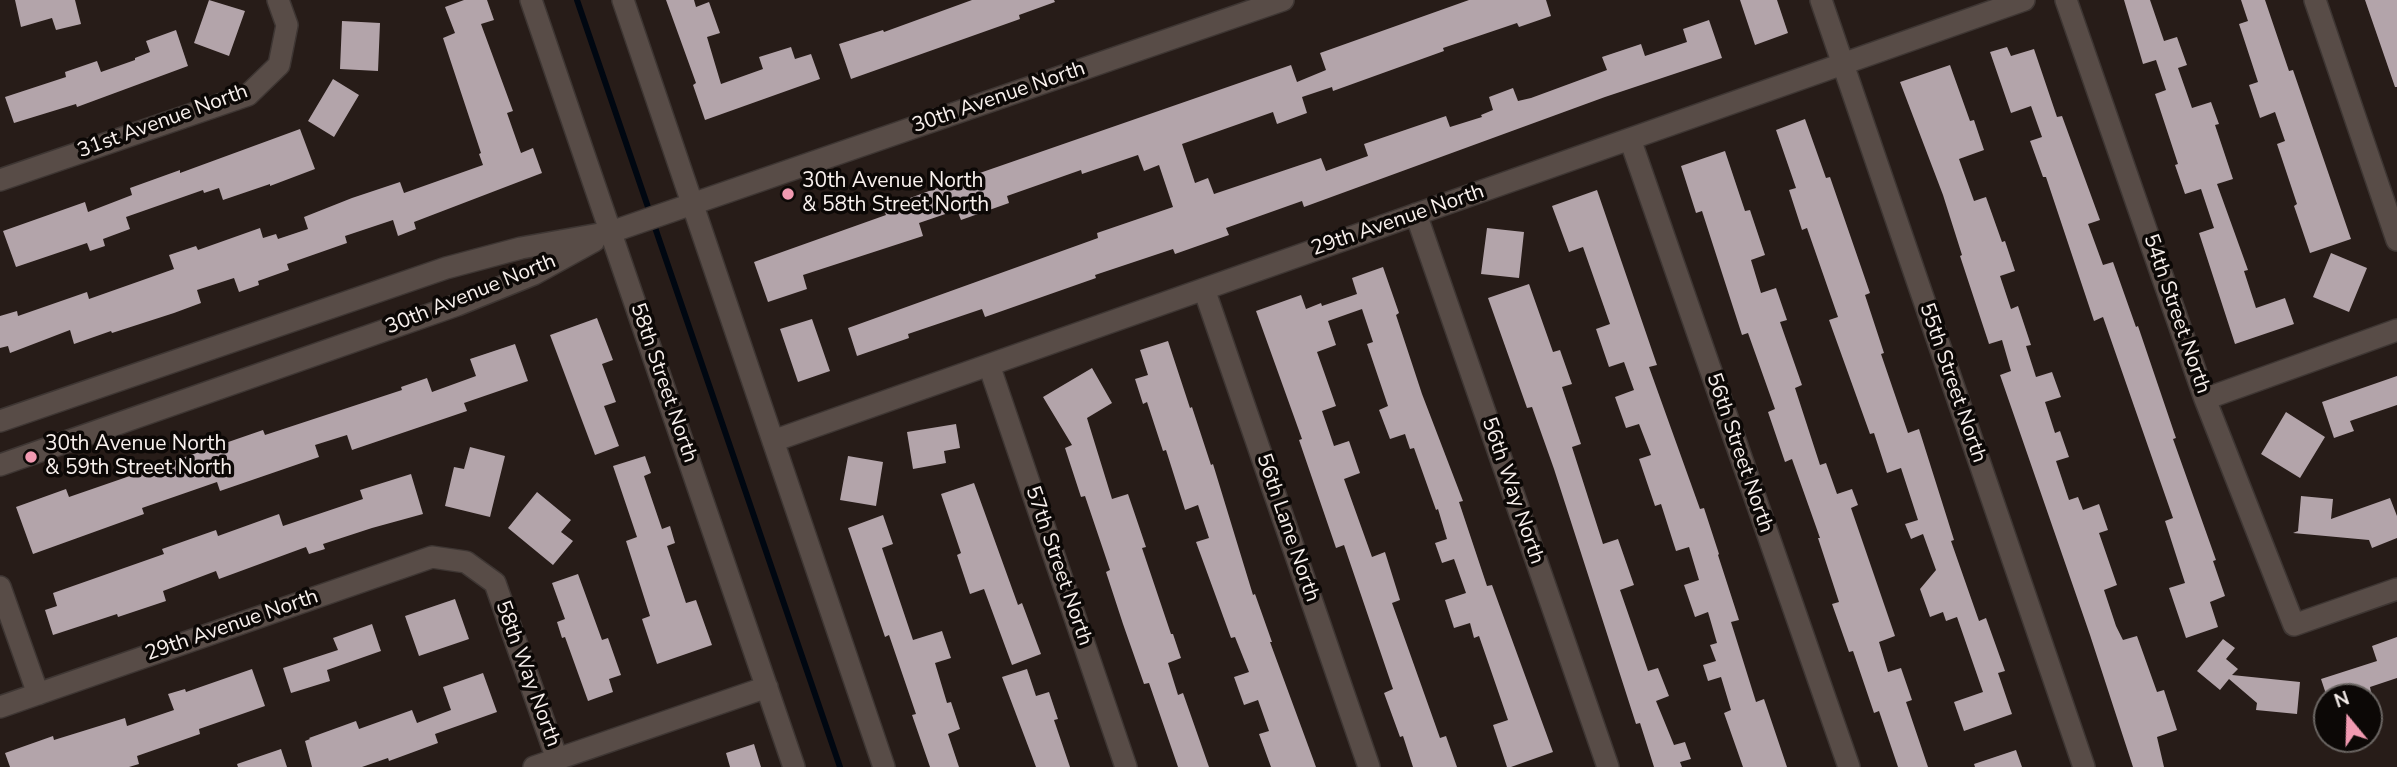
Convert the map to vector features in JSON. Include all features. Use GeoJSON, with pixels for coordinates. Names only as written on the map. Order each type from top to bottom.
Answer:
{"type":"FeatureCollection","features":[{"type":"Feature","properties":{"kind":"street","name":"31st Avenue North"},"geometry":{"type":"LineString","coordinates":[[0,180],[248,95],[279,65],[287,25],[278,0]]}},
{"type":"Feature","properties":{"kind":"street","name":"58th Street North"},"geometry":{"type":"LineString","coordinates":[[531,0],[620,229],[794,767]]}},
{"type":"Feature","properties":{"kind":"street"},"geometry":{"type":"LineString","coordinates":[[624,0],[685,207],[773,441],[884,767]]}},
{"type":"Feature","properties":{"kind":"street","name":"30th Avenue North"},"geometry":{"type":"LineString","coordinates":[[0,421],[446,268],[521,248],[620,229],[1283,0]]}},
{"type":"Feature","properties":{"kind":"street","name":"55th Street North"},"geometry":{"type":"LineString","coordinates":[[1821,0],[2084,767]]}},
{"type":"Feature","properties":{"kind":"street","name":"29th Avenue North"},"geometry":{"type":"LineString","coordinates":[[773,441],[2024,0]]}},
{"type":"Feature","properties":{"kind":"street","name":"54th Street North"},"geometry":{"type":"LineString","coordinates":[[2066,0],[2205,399],[2294,625],[2397,589]]}},
{"type":"Feature","properties":{"kind":"street"},"geometry":{"type":"LineString","coordinates":[[2315,0],[2397,240]]}},
{"type":"Feature","properties":{"kind":"street","name":"56th Street North"},"geometry":{"type":"LineString","coordinates":[[1630,139],[1849,767]]}},
{"type":"Feature","properties":{"kind":"street","name":"56th Way North"},"geometry":{"type":"LineString","coordinates":[[1416,214],[1608,767]]}},
{"type":"Feature","properties":{"kind":"street","name":"30th Avenue North"},"geometry":{"type":"LineString","coordinates":[[0,466],[457,305],[534,274],[620,229]]}},
{"type":"Feature","properties":{"kind":"street","name":"56th Lane North"},"geometry":{"type":"LineString","coordinates":[[1204,289],[1369,767]]}},
{"type":"Feature","properties":{"kind":"street"},"geometry":{"type":"LineString","coordinates":[[2205,399],[2397,330]]}},
{"type":"Feature","properties":{"kind":"street","name":"57th Street North"},"geometry":{"type":"LineString","coordinates":[[989,365],[1126,767]]}},
{"type":"Feature","properties":{"kind":"street","name":"29th Avenue North"},"geometry":{"type":"LineString","coordinates":[[0,707],[432,557],[466,562]]}},
{"type":"Feature","properties":{"kind":"street","name":"58th Way North"},"geometry":{"type":"LineString","coordinates":[[466,562],[495,583],[557,759]]}},
{"type":"Feature","properties":{"kind":"street"},"geometry":{"type":"LineString","coordinates":[[0,587],[38,694]]}},
{"type":"Feature","properties":{"kind":"street"},"geometry":{"type":"LineString","coordinates":[[534,767],[767,687]]}},
{"type":"Feature","properties":{"kind":"building"},"geometry":{"type":"Polygon","coordinates":[[[15,0],[75,0],[81,24],[56,30],[52,18],[21,27],[15,0]]]}},
{"type":"Feature","properties":{"kind":"building"},"geometry":{"type":"Polygon","coordinates":[[[209,0],[245,11],[229,56],[194,43],[209,0]]]}},
{"type":"Feature","properties":{"kind":"building"},"geometry":{"type":"Polygon","coordinates":[[[464,0],[487,0],[494,20],[481,24],[513,111],[507,113],[521,153],[533,148],[542,173],[414,222],[416,229],[398,236],[393,220],[345,236],[347,243],[287,264],[289,270],[258,281],[259,285],[239,292],[234,278],[197,290],[201,303],[174,313],[74,344],[70,330],[10,353],[8,346],[0,348],[0,316],[17,311],[18,316],[87,292],[89,299],[174,269],[169,255],[196,246],[198,250],[260,228],[263,238],[276,234],[278,239],[308,229],[304,217],[352,198],[400,182],[404,193],[483,165],[443,38],[455,33],[445,7],[464,0]]]}},
{"type":"Feature","properties":{"kind":"building"},"geometry":{"type":"Polygon","coordinates":[[[666,0],[694,0],[696,7],[709,2],[720,33],[707,37],[721,84],[763,69],[759,57],[791,47],[795,59],[811,54],[820,79],[705,120],[693,85],[696,83],[666,0]]]}},
{"type":"Feature","properties":{"kind":"building"},"geometry":{"type":"Polygon","coordinates":[[[972,0],[1055,2],[1019,15],[1020,19],[851,79],[839,44],[883,30],[884,32],[972,0]]]}},
{"type":"Feature","properties":{"kind":"building"},"geometry":{"type":"Polygon","coordinates":[[[1469,0],[1546,0],[1551,16],[1519,27],[1517,23],[1443,48],[1444,51],[1333,91],[1332,87],[1302,97],[1307,113],[1277,124],[1273,112],[1182,144],[1195,183],[1208,178],[1214,194],[1321,158],[1326,171],[1368,156],[1364,144],[1446,116],[1450,127],[1482,117],[1481,115],[1493,110],[1489,97],[1513,88],[1518,101],[1531,98],[1607,70],[1602,57],[1641,44],[1645,56],[1687,42],[1683,29],[1709,20],[1722,58],[1605,97],[1304,207],[1302,201],[1226,228],[1229,235],[1175,254],[1173,249],[985,317],[982,309],[908,334],[909,338],[857,356],[848,328],[1098,238],[1097,233],[1173,207],[1159,165],[1144,171],[1138,155],[1082,174],[1081,170],[1007,196],[1009,203],[961,220],[957,210],[919,223],[923,236],[803,275],[807,289],[768,302],[754,262],[886,215],[883,208],[948,184],[1291,65],[1297,82],[1326,70],[1320,53],[1469,0]]]}},
{"type":"Feature","properties":{"kind":"building"},"geometry":{"type":"Polygon","coordinates":[[[1740,0],[1777,0],[1788,33],[1755,45],[1740,0]]]}},
{"type":"Feature","properties":{"kind":"building"},"geometry":{"type":"Polygon","coordinates":[[[2124,0],[2150,0],[2164,41],[2177,37],[2187,65],[2178,68],[2192,108],[2211,102],[2219,124],[2215,125],[2233,179],[2217,184],[2248,270],[2244,271],[2256,308],[2285,298],[2294,324],[2235,344],[2199,233],[2214,228],[2201,189],[2185,194],[2155,94],[2166,90],[2156,60],[2143,64],[2124,0]]]}},
{"type":"Feature","properties":{"kind":"building"},"geometry":{"type":"Polygon","coordinates":[[[2241,0],[2265,0],[2289,71],[2293,70],[2351,239],[2310,253],[2277,144],[2285,141],[2275,112],[2260,118],[2249,85],[2258,82],[2239,24],[2248,21],[2241,0]]]}},
{"type":"Feature","properties":{"kind":"building"},"geometry":{"type":"Polygon","coordinates":[[[2365,0],[2397,0],[2397,87],[2395,87],[2365,0]]]}},
{"type":"Feature","properties":{"kind":"building"},"geometry":{"type":"Polygon","coordinates":[[[342,21],[380,23],[378,71],[340,69],[342,21]]]}},
{"type":"Feature","properties":{"kind":"building"},"geometry":{"type":"Polygon","coordinates":[[[176,30],[188,66],[77,107],[76,104],[14,123],[5,97],[66,77],[65,72],[97,61],[101,72],[135,60],[150,52],[146,41],[176,30]]]}},
{"type":"Feature","properties":{"kind":"building"},"geometry":{"type":"Polygon","coordinates":[[[2007,47],[2011,56],[2034,49],[2057,117],[2062,116],[2100,220],[2088,224],[2103,265],[2113,262],[2136,327],[2138,326],[2176,438],[2173,439],[2216,560],[2213,561],[2225,596],[2210,602],[2218,627],[2186,638],[2169,588],[2185,583],[2165,521],[2173,518],[2103,317],[2094,321],[2046,177],[2043,177],[2030,141],[2042,137],[2031,106],[2011,113],[1990,52],[2007,47]]]}},
{"type":"Feature","properties":{"kind":"building"},"geometry":{"type":"Polygon","coordinates":[[[1950,65],[1970,121],[1974,120],[1984,150],[1959,159],[1974,201],[1986,197],[2002,242],[2005,241],[2015,271],[2000,276],[2011,309],[2018,306],[2031,345],[2026,346],[2036,377],[2052,372],[2061,397],[2045,402],[2055,433],[2060,431],[2069,457],[2056,461],[2069,500],[2078,497],[2083,510],[2099,504],[2108,530],[2099,533],[2117,585],[2104,590],[2116,626],[2123,640],[2137,636],[2157,692],[2164,690],[2177,730],[2157,737],[2164,767],[2133,767],[2000,375],[2011,371],[2002,340],[1989,344],[1943,195],[1900,82],[1950,65]]]}},
{"type":"Feature","properties":{"kind":"building"},"geometry":{"type":"Polygon","coordinates":[[[333,79],[359,95],[334,137],[308,121],[333,79]]]}},
{"type":"Feature","properties":{"kind":"building"},"geometry":{"type":"Polygon","coordinates":[[[1805,119],[1826,178],[1830,177],[1870,293],[1865,295],[1884,353],[1881,354],[1908,433],[1919,429],[1954,540],[1951,541],[1979,621],[1986,618],[2005,671],[1998,673],[2012,714],[1964,731],[1954,702],[1983,692],[1957,617],[1946,621],[1943,612],[1930,617],[1920,589],[1936,570],[1923,534],[1911,539],[1905,524],[1918,520],[1901,468],[1887,473],[1874,433],[1870,434],[1829,320],[1838,317],[1807,228],[1802,230],[1789,190],[1796,188],[1776,130],[1805,119]]]}},
{"type":"Feature","properties":{"kind":"building"},"geometry":{"type":"Polygon","coordinates":[[[300,129],[315,169],[223,200],[219,188],[204,193],[203,190],[126,217],[130,229],[103,239],[105,246],[90,251],[87,243],[16,267],[3,231],[85,202],[88,212],[132,195],[130,188],[180,170],[180,173],[300,129]]]}},
{"type":"Feature","properties":{"kind":"building"},"geometry":{"type":"Polygon","coordinates":[[[1725,151],[1745,211],[1750,210],[1765,255],[1751,260],[1761,293],[1776,288],[1787,320],[1780,322],[1802,385],[1795,388],[1820,465],[1826,463],[1837,494],[1852,489],[1858,505],[1851,508],[1895,636],[1879,642],[1888,672],[1901,668],[1912,700],[1906,702],[1928,767],[1898,767],[1879,711],[1874,713],[1853,651],[1849,652],[1832,604],[1839,602],[1820,538],[1792,459],[1785,462],[1768,412],[1775,409],[1748,333],[1742,335],[1702,211],[1696,213],[1681,166],[1725,151]]]}},
{"type":"Feature","properties":{"kind":"building"},"geometry":{"type":"Polygon","coordinates":[[[1597,190],[1657,365],[1649,367],[1719,554],[1739,620],[1731,622],[1756,702],[1764,699],[1787,767],[1743,767],[1724,713],[1731,710],[1721,677],[1708,681],[1703,665],[1716,661],[1710,645],[1717,643],[1708,612],[1695,617],[1684,585],[1699,580],[1689,547],[1676,551],[1661,504],[1655,506],[1639,459],[1651,455],[1639,424],[1626,428],[1615,397],[1634,390],[1624,362],[1609,367],[1596,329],[1610,324],[1583,247],[1569,252],[1552,206],[1597,190]]]}},
{"type":"Feature","properties":{"kind":"building"},"geometry":{"type":"Polygon","coordinates":[[[1487,228],[1524,232],[1519,278],[1481,274],[1487,228]]]}},
{"type":"Feature","properties":{"kind":"building"},"geometry":{"type":"Polygon","coordinates":[[[2331,253],[2367,268],[2349,312],[2313,297],[2331,253]]]}},
{"type":"Feature","properties":{"kind":"building"},"geometry":{"type":"Polygon","coordinates":[[[1383,267],[1422,394],[1463,501],[1459,502],[1487,586],[1492,585],[1553,752],[1511,767],[1507,767],[1493,725],[1508,720],[1479,636],[1474,638],[1470,623],[1454,628],[1445,600],[1466,593],[1454,559],[1442,563],[1435,543],[1447,539],[1438,509],[1436,510],[1414,448],[1410,449],[1405,434],[1390,439],[1379,410],[1388,406],[1367,344],[1373,342],[1362,309],[1328,321],[1336,345],[1317,352],[1336,406],[1322,411],[1334,446],[1349,441],[1360,473],[1344,479],[1372,557],[1385,552],[1400,600],[1392,603],[1440,738],[1446,736],[1457,767],[1413,767],[1384,693],[1393,689],[1344,545],[1336,548],[1299,440],[1302,439],[1256,311],[1301,295],[1306,309],[1357,294],[1352,278],[1383,267]]]}},
{"type":"Feature","properties":{"kind":"building"},"geometry":{"type":"Polygon","coordinates":[[[1529,284],[1553,352],[1560,350],[1572,384],[1562,387],[1581,444],[1572,447],[1603,544],[1618,539],[1634,585],[1620,590],[1648,671],[1658,668],[1669,696],[1656,701],[1674,745],[1685,742],[1691,759],[1680,762],[1682,767],[1654,767],[1640,723],[1636,724],[1554,469],[1532,407],[1527,408],[1488,298],[1529,284]]]}},
{"type":"Feature","properties":{"kind":"building"},"geometry":{"type":"Polygon","coordinates":[[[597,318],[613,360],[602,364],[616,402],[604,406],[619,446],[595,455],[550,335],[597,318]]]}},
{"type":"Feature","properties":{"kind":"building"},"geometry":{"type":"Polygon","coordinates":[[[812,319],[830,371],[798,382],[780,329],[812,319]]]}},
{"type":"Feature","properties":{"kind":"building"},"geometry":{"type":"Polygon","coordinates":[[[1168,341],[1190,408],[1192,407],[1211,465],[1213,464],[1253,595],[1255,594],[1316,767],[1271,767],[1259,734],[1269,731],[1258,700],[1244,705],[1234,677],[1249,672],[1235,637],[1231,638],[1196,542],[1209,538],[1198,505],[1185,510],[1166,450],[1163,451],[1147,402],[1143,404],[1135,379],[1148,375],[1140,350],[1168,341]]]}},
{"type":"Feature","properties":{"kind":"building"},"geometry":{"type":"Polygon","coordinates":[[[515,344],[528,381],[464,403],[467,411],[352,450],[347,435],[315,445],[319,457],[220,491],[217,482],[142,508],[144,514],[33,554],[16,507],[66,489],[69,497],[263,430],[265,435],[402,390],[401,387],[427,378],[432,392],[476,376],[470,359],[515,344]]]}},
{"type":"Feature","properties":{"kind":"building"},"geometry":{"type":"Polygon","coordinates":[[[1092,368],[1112,403],[1087,418],[1112,499],[1128,494],[1146,547],[1142,548],[1181,658],[1168,663],[1178,695],[1183,693],[1209,767],[1178,767],[1149,683],[1144,684],[1123,624],[1106,572],[1110,570],[1085,496],[1081,497],[1065,448],[1072,445],[1043,397],[1092,368]]]}},
{"type":"Feature","properties":{"kind":"building"},"geometry":{"type":"Polygon","coordinates":[[[2397,376],[2397,405],[2350,421],[2354,431],[2334,438],[2322,402],[2397,376]]]}},
{"type":"Feature","properties":{"kind":"building"},"geometry":{"type":"Polygon","coordinates":[[[2286,412],[2325,437],[2300,478],[2261,454],[2286,412]]]}},
{"type":"Feature","properties":{"kind":"building"},"geometry":{"type":"Polygon","coordinates":[[[956,424],[960,448],[944,451],[946,463],[913,469],[907,432],[956,424]]]}},
{"type":"Feature","properties":{"kind":"building"},"geometry":{"type":"Polygon","coordinates":[[[470,447],[505,456],[490,517],[445,506],[454,467],[464,469],[470,447]]]}},
{"type":"Feature","properties":{"kind":"building"},"geometry":{"type":"Polygon","coordinates":[[[645,456],[651,473],[644,476],[662,529],[670,526],[675,543],[667,546],[686,603],[696,600],[712,645],[657,664],[642,619],[650,616],[626,541],[637,537],[613,466],[645,456]]]}},
{"type":"Feature","properties":{"kind":"building"},"geometry":{"type":"Polygon","coordinates":[[[848,456],[883,462],[876,506],[840,500],[848,456]]]}},
{"type":"Feature","properties":{"kind":"building"},"geometry":{"type":"Polygon","coordinates":[[[411,474],[423,514],[323,544],[325,549],[309,554],[306,547],[219,579],[216,571],[163,591],[166,601],[53,635],[45,610],[57,606],[53,593],[164,554],[162,549],[216,530],[218,536],[279,514],[283,526],[363,499],[360,490],[411,474]]]}},
{"type":"Feature","properties":{"kind":"building"},"geometry":{"type":"Polygon","coordinates":[[[974,483],[1018,605],[1022,603],[1041,654],[1012,665],[984,589],[970,594],[957,555],[961,553],[941,494],[974,483]]]}},
{"type":"Feature","properties":{"kind":"building"},"geometry":{"type":"Polygon","coordinates":[[[537,492],[571,520],[561,532],[573,541],[553,565],[508,528],[537,492]]]}},
{"type":"Feature","properties":{"kind":"building"},"geometry":{"type":"Polygon","coordinates":[[[2301,496],[2333,499],[2331,519],[2390,498],[2397,516],[2397,538],[2372,548],[2369,540],[2293,533],[2298,531],[2301,496]]]}},
{"type":"Feature","properties":{"kind":"building"},"geometry":{"type":"Polygon","coordinates":[[[883,515],[893,544],[882,548],[913,640],[942,631],[951,658],[935,663],[947,703],[951,702],[960,729],[948,734],[959,767],[930,767],[912,715],[916,714],[889,635],[885,637],[848,528],[883,515]]]}},
{"type":"Feature","properties":{"kind":"building"},"geometry":{"type":"Polygon","coordinates":[[[578,574],[602,640],[608,638],[621,675],[609,679],[613,692],[588,701],[557,622],[565,619],[552,583],[578,574]]]}},
{"type":"Feature","properties":{"kind":"building"},"geometry":{"type":"Polygon","coordinates":[[[455,599],[469,639],[419,656],[405,616],[455,599]]]}},
{"type":"Feature","properties":{"kind":"building"},"geometry":{"type":"Polygon","coordinates":[[[372,624],[381,651],[327,670],[330,681],[291,693],[283,668],[338,650],[333,638],[372,624]]]}},
{"type":"Feature","properties":{"kind":"building"},"geometry":{"type":"Polygon","coordinates":[[[2397,637],[2397,678],[2382,683],[2322,683],[2321,679],[2377,661],[2372,646],[2397,637]]]}},
{"type":"Feature","properties":{"kind":"building"},"geometry":{"type":"Polygon","coordinates":[[[2223,639],[2235,648],[2226,659],[2238,669],[2232,675],[2300,682],[2297,714],[2256,710],[2257,703],[2229,679],[2220,690],[2197,671],[2223,639]]]}},
{"type":"Feature","properties":{"kind":"building"},"geometry":{"type":"Polygon","coordinates":[[[252,669],[265,706],[199,729],[200,734],[137,756],[139,764],[129,767],[10,767],[5,753],[53,736],[54,740],[125,718],[127,726],[174,710],[168,694],[185,689],[186,692],[252,669]]]}},
{"type":"Feature","properties":{"kind":"building"},"geometry":{"type":"Polygon","coordinates":[[[1027,669],[1036,696],[1049,692],[1058,719],[1054,720],[1070,767],[1036,767],[1002,677],[1027,669]]]}},
{"type":"Feature","properties":{"kind":"building"},"geometry":{"type":"Polygon","coordinates":[[[483,673],[497,712],[435,734],[438,743],[389,761],[388,758],[362,767],[312,767],[305,741],[309,738],[356,721],[359,729],[412,710],[417,723],[451,710],[443,687],[483,673]]]}},
{"type":"Feature","properties":{"kind":"building"},"geometry":{"type":"Polygon","coordinates":[[[754,744],[761,767],[730,767],[726,753],[754,744]]]}},
{"type":"Feature","properties":{"kind":"building"},"geometry":{"type":"Polygon","coordinates":[[[281,749],[287,767],[238,767],[237,764],[281,749]]]}},
{"type":"Feature","properties":{"kind":"building"},"geometry":{"type":"Polygon","coordinates":[[[2016,750],[2022,767],[1975,767],[1974,764],[2016,750]]]}},
{"type":"Feature","properties":{"kind":"waterway"},"geometry":{"type":"LineString","coordinates":[[577,0],[840,767]]}},
{"type":"Feature","properties":{"kind":"place","name":"30th Avenue North & 58th Street North"},"geometry":{"type":"Point","coordinates":[788,194]}},
{"type":"Feature","properties":{"kind":"place","name":"30th Avenue North & 59th Street North"},"geometry":{"type":"Point","coordinates":[31,457]}}]}
